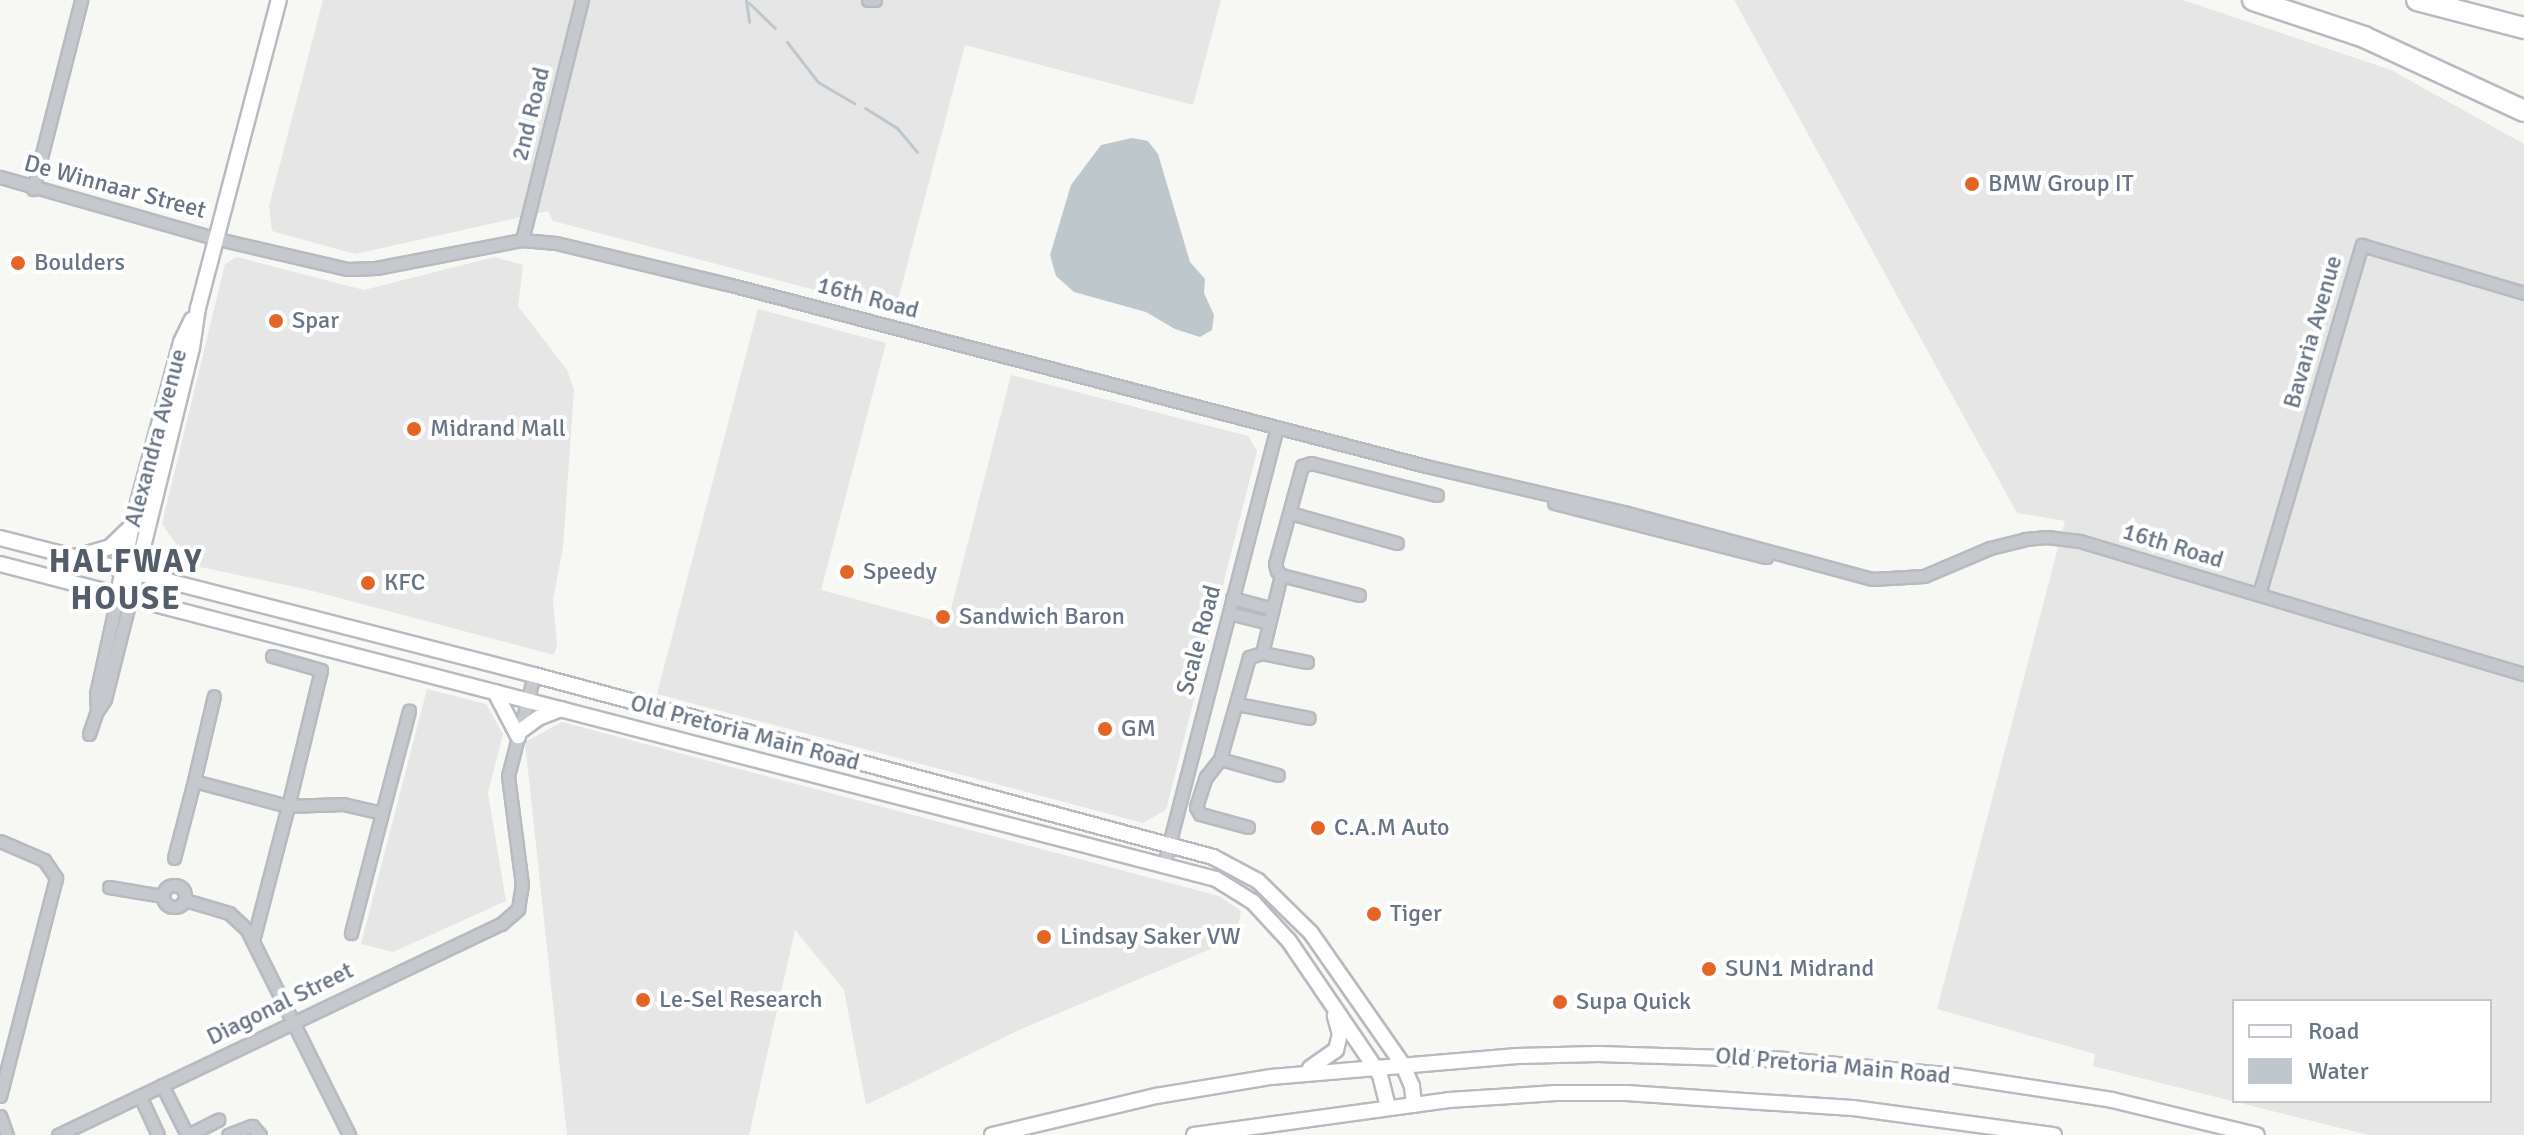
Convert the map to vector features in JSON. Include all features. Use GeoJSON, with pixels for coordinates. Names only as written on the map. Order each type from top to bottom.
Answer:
{"type":"FeatureCollection","features":[{"type":"Feature","properties":{"kind":"highway"},"geometry":{"type":"LineString","coordinates":[[2253,0],[2364,37],[2477,86],[2524,111]]}},
{"type":"Feature","properties":{"kind":"highway"},"geometry":{"type":"LineString","coordinates":[[2417,0],[2524,28]]}},
{"type":"Feature","properties":{"kind":"main road","name":"Alexandra Avenue"},"geometry":{"type":"LineString","coordinates":[[125,595],[192,348],[198,308],[279,0]]}},
{"type":"Feature","properties":{"kind":"main road","name":"Alexandra Avenue"},"geometry":{"type":"LineString","coordinates":[[129,572],[132,525],[181,342],[198,308]]}},
{"type":"Feature","properties":{"kind":"main road"},"geometry":{"type":"LineString","coordinates":[[70,558],[110,547],[132,525]]}},
{"type":"Feature","properties":{"kind":"main road","name":"Old Pretoria Main Road"},"geometry":{"type":"LineString","coordinates":[[0,538],[1168,843],[1241,869],[1284,902],[1321,947],[1403,1065],[1414,1105]]}},
{"type":"Feature","properties":{"kind":"main road","name":"Old Pretoria Main Road"},"geometry":{"type":"LineString","coordinates":[[0,564],[1216,879],[1253,902],[1280,929],[1382,1080],[1388,1108]]}},
{"type":"Feature","properties":{"kind":"main road"},"geometry":{"type":"LineString","coordinates":[[495,692],[518,734],[538,718],[561,709]]}},
{"type":"Feature","properties":{"kind":"main road"},"geometry":{"type":"LineString","coordinates":[[1271,1077],[1317,1066],[1336,1050],[1339,1029],[1326,994]]}},
{"type":"Feature","properties":{"kind":"main road","name":"Old Pretoria Main Road"},"geometry":{"type":"LineString","coordinates":[[992,1135],[1156,1096],[1271,1077],[1374,1067],[1586,1054],[1712,1056],[1848,1064],[2077,1094],[2257,1135]]}},
{"type":"Feature","properties":{"kind":"main road","name":"Old Pretoria Main Road"},"geometry":{"type":"LineString","coordinates":[[1194,1135],[1388,1108],[1522,1094],[1626,1093],[1882,1111],[2054,1135]]}},
{"type":"Feature","properties":{"kind":"street"},"geometry":{"type":"LineString","coordinates":[[33,189],[81,0]]}},
{"type":"Feature","properties":{"kind":"street","name":"2nd Road"},"geometry":{"type":"LineString","coordinates":[[522,240],[582,0]]}},
{"type":"Feature","properties":{"kind":"street"},"geometry":{"type":"LineString","coordinates":[[868,0],[875,0]]}},
{"type":"Feature","properties":{"kind":"street","name":"De Winnaar Street"},"geometry":{"type":"LineString","coordinates":[[0,177],[33,189],[119,209],[218,239]]}},
{"type":"Feature","properties":{"kind":"street","name":"16th Road"},"geometry":{"type":"LineString","coordinates":[[218,239],[347,269],[376,268],[522,240],[556,243],[731,285],[1501,484],[1577,510],[1722,548],[1872,579],[1904,579],[1942,570],[2006,543],[2047,537],[2080,541],[2524,674]]}},
{"type":"Feature","properties":{"kind":"street","name":"Bavaria Avenue"},"geometry":{"type":"LineString","coordinates":[[2259,594],[2362,245],[2524,293]]}},
{"type":"Feature","properties":{"kind":"street","name":"Scale Road"},"geometry":{"type":"LineString","coordinates":[[1164,864],[1277,428]]}},
{"type":"Feature","properties":{"kind":"street"},"geometry":{"type":"LineString","coordinates":[[1262,653],[1281,575],[1275,564],[1302,466],[1307,463],[1437,495]]}},
{"type":"Feature","properties":{"kind":"street"},"geometry":{"type":"LineString","coordinates":[[1290,513],[1397,543]]}},
{"type":"Feature","properties":{"kind":"street"},"geometry":{"type":"LineString","coordinates":[[1281,575],[1359,595]]}},
{"type":"Feature","properties":{"kind":"street","name":"Alexandra Avenue"},"geometry":{"type":"LineString","coordinates":[[89,734],[97,711],[96,694],[125,595]]}},
{"type":"Feature","properties":{"kind":"street"},"geometry":{"type":"LineString","coordinates":[[1232,598],[1273,609]]}},
{"type":"Feature","properties":{"kind":"street"},"geometry":{"type":"LineString","coordinates":[[1229,613],[1269,623]]}},
{"type":"Feature","properties":{"kind":"street"},"geometry":{"type":"LineString","coordinates":[[1248,827],[1196,812],[1206,777],[1220,759],[1249,657],[1262,653],[1307,662]]}},
{"type":"Feature","properties":{"kind":"street"},"geometry":{"type":"LineString","coordinates":[[253,940],[279,852],[321,670],[272,656]]}},
{"type":"Feature","properties":{"kind":"street"},"geometry":{"type":"LineString","coordinates":[[518,734],[534,675]]}},
{"type":"Feature","properties":{"kind":"street"},"geometry":{"type":"LineString","coordinates":[[174,858],[214,696]]}},
{"type":"Feature","properties":{"kind":"street"},"geometry":{"type":"LineString","coordinates":[[1237,704],[1309,718]]}},
{"type":"Feature","properties":{"kind":"street"},"geometry":{"type":"LineString","coordinates":[[351,933],[409,711]]}},
{"type":"Feature","properties":{"kind":"street","name":"Diagonal Street"},"geometry":{"type":"LineString","coordinates":[[58,1135],[501,924],[518,909],[522,885],[508,785],[509,764],[518,734]]}},
{"type":"Feature","properties":{"kind":"street"},"geometry":{"type":"LineString","coordinates":[[1220,759],[1278,775]]}},
{"type":"Feature","properties":{"kind":"street"},"geometry":{"type":"LineString","coordinates":[[194,781],[288,806],[343,804],[382,813]]}},
{"type":"Feature","properties":{"kind":"street"},"geometry":{"type":"LineString","coordinates":[[0,841],[44,860],[55,872],[0,1096]]}},
{"type":"Feature","properties":{"kind":"street"},"geometry":{"type":"LineString","coordinates":[[109,887],[163,896],[167,887],[176,885],[184,891],[185,900],[236,917],[253,940],[295,1021],[349,1135]]}},
{"type":"Feature","properties":{"kind":"street"},"geometry":{"type":"LineString","coordinates":[[162,1085],[188,1135],[218,1120]]}},
{"type":"Feature","properties":{"kind":"street"},"geometry":{"type":"LineString","coordinates":[[140,1096],[158,1135]]}},
{"type":"Feature","properties":{"kind":"street"},"geometry":{"type":"LineString","coordinates":[[0,1116],[7,1135]]}},
{"type":"Feature","properties":{"kind":"street"},"geometry":{"type":"LineString","coordinates":[[228,1135],[252,1126],[260,1135]]}},
{"type":"Feature","properties":{"kind":"shaded area"},"geometry":{"type":"Polygon","coordinates":[[[323,0],[1221,0],[1193,105],[965,45],[895,311],[553,221],[548,211],[355,254],[272,231],[269,206],[323,0]]]}},
{"type":"Feature","properties":{"kind":"shaded area"},"geometry":{"type":"Polygon","coordinates":[[[1734,0],[2183,0],[2391,70],[2524,144],[2524,1135],[2368,1135],[2240,1103],[2492,1103],[2492,999],[2232,999],[2232,1101],[2093,1066],[2095,1054],[1937,1009],[2065,521],[2017,513],[1734,0]]]}},
{"type":"Feature","properties":{"kind":"shaded area"},"geometry":{"type":"Polygon","coordinates":[[[237,257],[364,290],[494,257],[523,265],[518,306],[567,370],[574,390],[563,547],[553,600],[557,645],[554,655],[305,589],[191,565],[162,524],[225,264],[237,257]]]}},
{"type":"Feature","properties":{"kind":"shaded area"},"geometry":{"type":"Polygon","coordinates":[[[758,309],[886,343],[821,590],[947,624],[1011,375],[1248,436],[1257,451],[1166,810],[1143,823],[657,694],[758,309]]]}},
{"type":"Feature","properties":{"kind":"shaded area"},"geometry":{"type":"Polygon","coordinates":[[[427,689],[486,704],[503,734],[488,793],[506,901],[393,952],[361,944],[427,689]]]}},
{"type":"Feature","properties":{"kind":"shaded area"},"geometry":{"type":"Polygon","coordinates":[[[562,722],[1219,896],[1241,911],[1236,938],[1019,1030],[866,1105],[844,990],[795,930],[749,1135],[567,1135],[525,742],[562,722]]]}},
{"type":"Feature","properties":{"kind":"water"},"geometry":{"type":"Polygon","coordinates":[[[1132,138],[1148,141],[1158,154],[1190,262],[1205,279],[1204,293],[1214,315],[1212,330],[1200,337],[1175,329],[1146,312],[1074,292],[1056,276],[1050,255],[1071,185],[1101,145],[1132,138]]]}},
{"type":"Feature","properties":{"kind":"waterway"},"geometry":{"type":"LineString","coordinates":[[746,0],[749,22]]}},
{"type":"Feature","properties":{"kind":"waterway"},"geometry":{"type":"LineString","coordinates":[[749,3],[775,28]]}},
{"type":"Feature","properties":{"kind":"waterway"},"geometry":{"type":"LineString","coordinates":[[787,42],[818,82],[854,103]]}},
{"type":"Feature","properties":{"kind":"waterway"},"geometry":{"type":"LineString","coordinates":[[865,108],[897,128],[917,152]]}},
{"type":"Feature","properties":{"kind":"place","name":"BMW Group IT"},"geometry":{"type":"Point","coordinates":[1972,184]}},
{"type":"Feature","properties":{"kind":"place","name":"Boulders"},"geometry":{"type":"Point","coordinates":[18,263]}},
{"type":"Feature","properties":{"kind":"place","name":"Spar"},"geometry":{"type":"Point","coordinates":[276,321]}},
{"type":"Feature","properties":{"kind":"place","name":"Midrand Mall"},"geometry":{"type":"Point","coordinates":[414,429]}},
{"type":"Feature","properties":{"kind":"place","name":"Speedy"},"geometry":{"type":"Point","coordinates":[847,572]}},
{"type":"Feature","properties":{"kind":"place","name":"KFC"},"geometry":{"type":"Point","coordinates":[368,583]}},
{"type":"Feature","properties":{"kind":"place","name":"Sandwich Baron"},"geometry":{"type":"Point","coordinates":[943,617]}},
{"type":"Feature","properties":{"kind":"place","name":"GM"},"geometry":{"type":"Point","coordinates":[1105,729]}},
{"type":"Feature","properties":{"kind":"place","name":"C.A.M Auto"},"geometry":{"type":"Point","coordinates":[1318,828]}},
{"type":"Feature","properties":{"kind":"place","name":"Tiger"},"geometry":{"type":"Point","coordinates":[1374,914]}},
{"type":"Feature","properties":{"kind":"place","name":"Lindsay Saker VW"},"geometry":{"type":"Point","coordinates":[1044,937]}},
{"type":"Feature","properties":{"kind":"place","name":"SUN1 Midrand"},"geometry":{"type":"Point","coordinates":[1709,969]}},
{"type":"Feature","properties":{"kind":"place","name":"Le-Sel Research"},"geometry":{"type":"Point","coordinates":[643,1000]}},
{"type":"Feature","properties":{"kind":"place","name":"Supa Quick"},"geometry":{"type":"Point","coordinates":[1560,1002]}},
{"type":"Feature","properties":{"kind":"district","name":"HALFWAY HOUSE"},"geometry":{"type":"Point","coordinates":[126,582]}}]}
